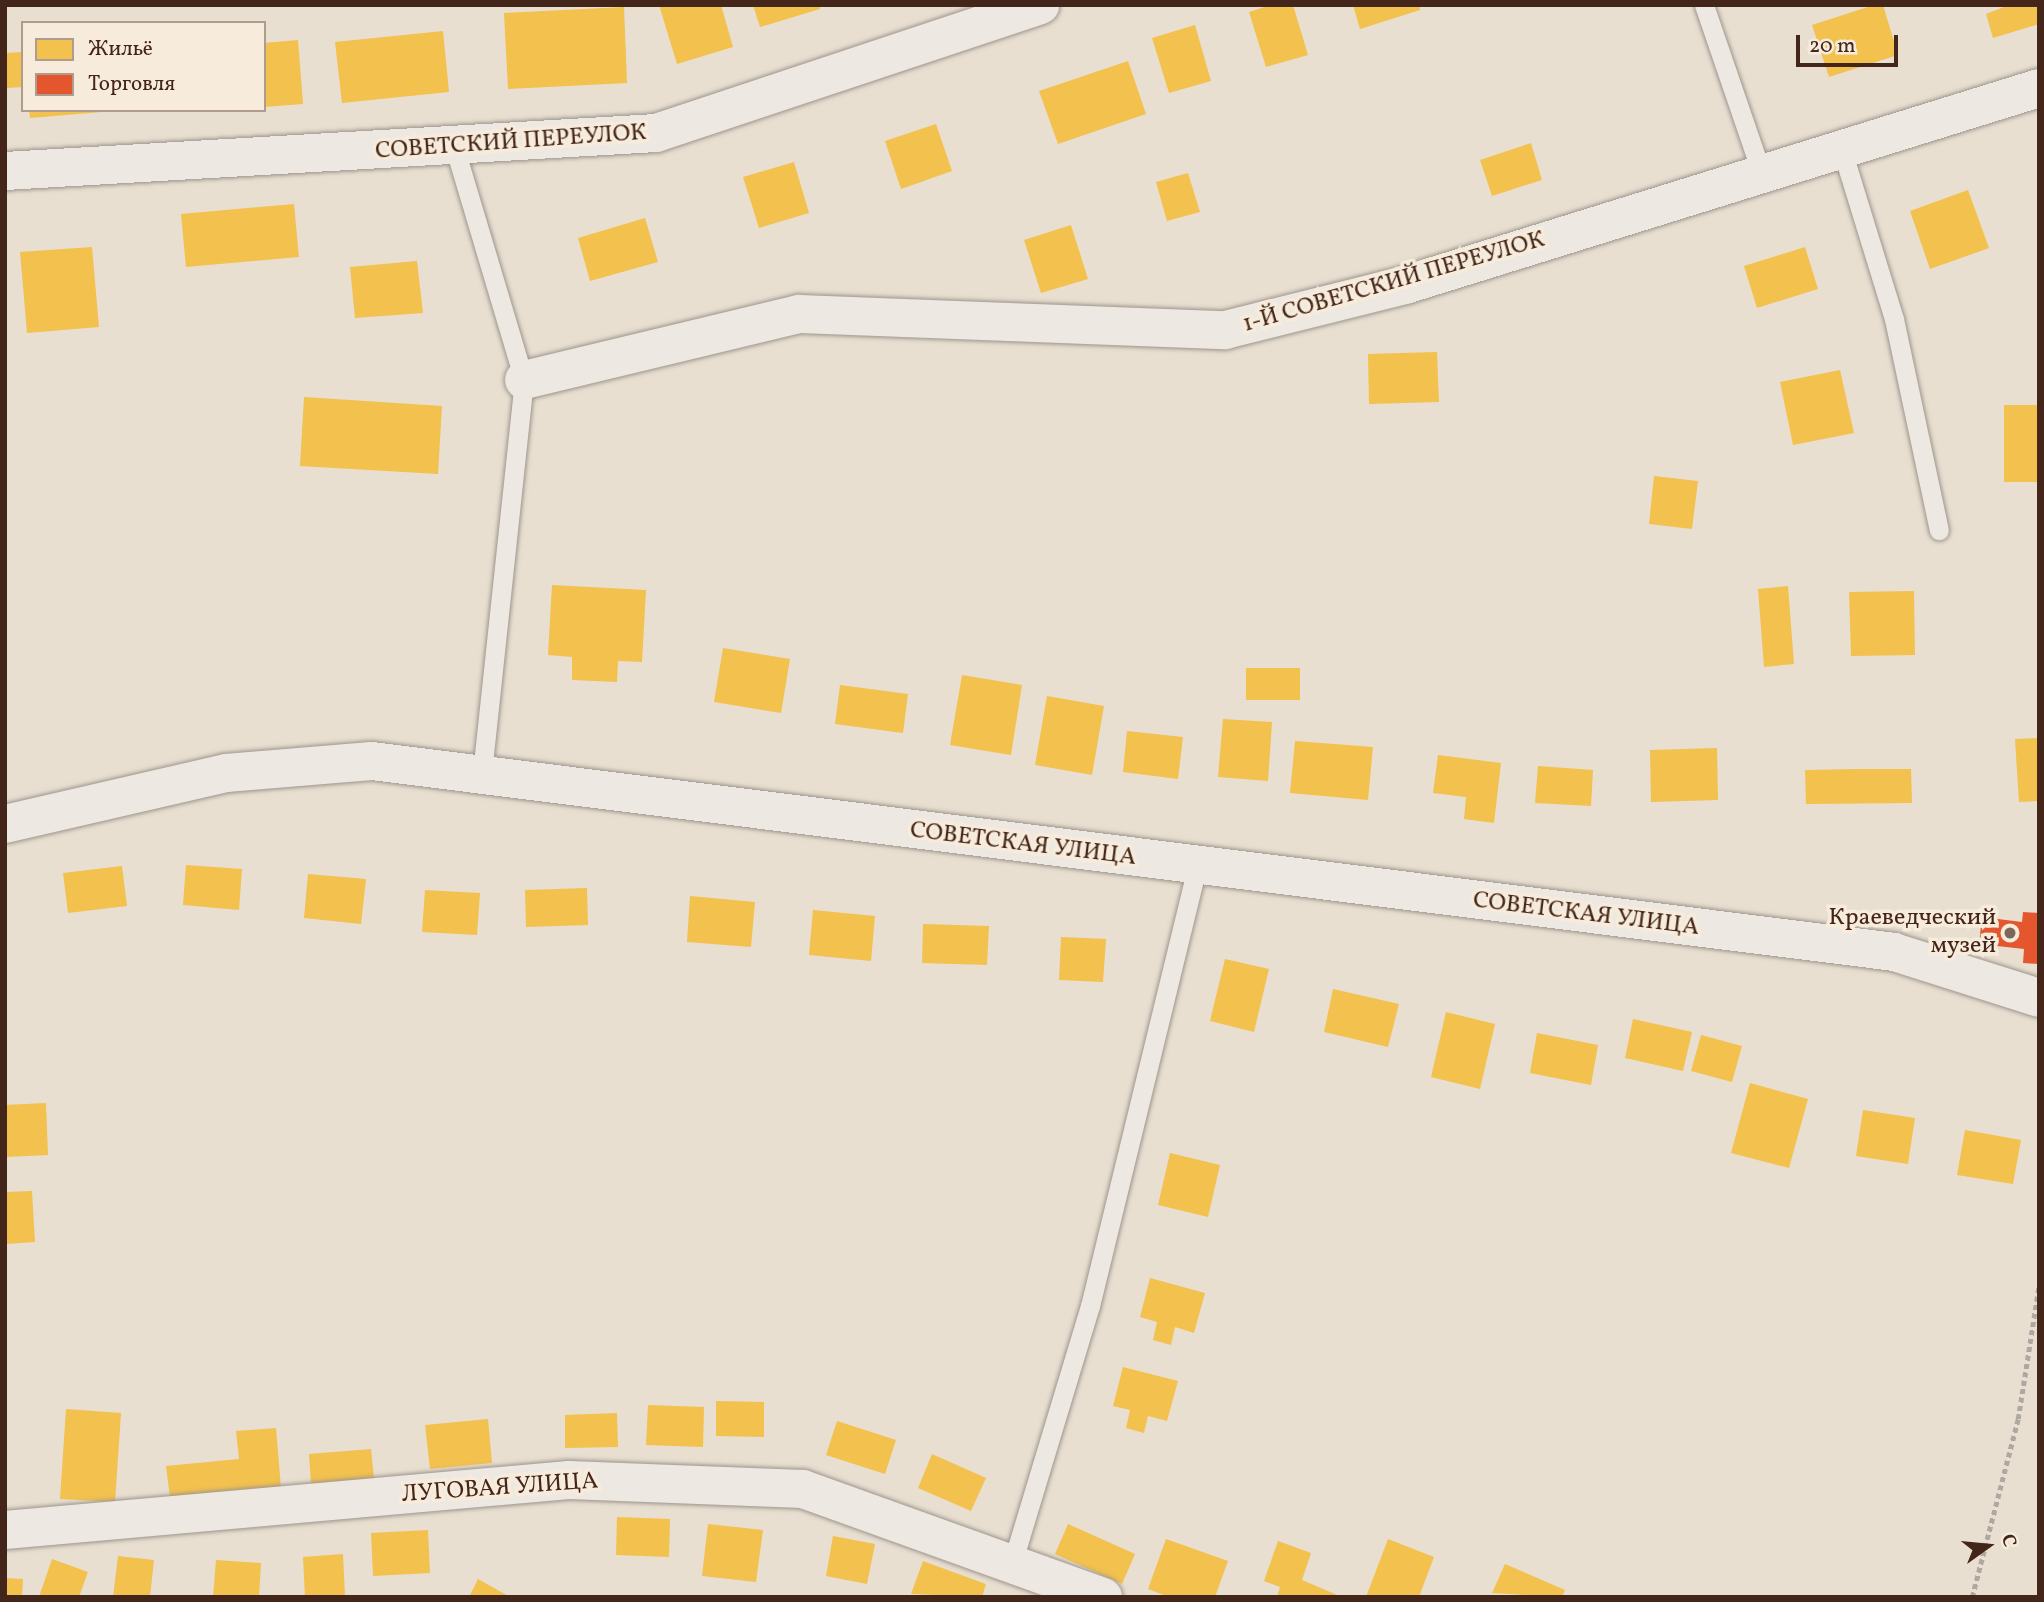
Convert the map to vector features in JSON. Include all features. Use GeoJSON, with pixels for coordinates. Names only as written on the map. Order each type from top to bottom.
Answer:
{"type":"FeatureCollection","features":[{"type":"Feature","properties":{"kind":"street","name":"СОВЕТСКИЙ ПЕРЕУЛОК"},"geometry":{"type":"LineString","coordinates":[[5,171],[455,149],[656,133],[1040,5]]}},
{"type":"Feature","properties":{"kind":"street","name":"1-Й СОВЕТСКИЙ ПЕРЕУЛОК"},"geometry":{"type":"LineString","coordinates":[[524,380],[799,314],[1225,330],[1405,285],[2039,88]]}},
{"type":"Feature","properties":{"kind":"street","name":"СОВЕТСКАЯ УЛИЦА"},"geometry":{"type":"LineString","coordinates":[[5,824],[226,773],[372,761],[1197,868],[1894,952],[2039,998]]}},
{"type":"Feature","properties":{"kind":"street","name":"ЛУГОВАЯ УЛИЦА"},"geometry":{"type":"LineString","coordinates":[[5,1530],[569,1480],[803,1489],[1103,1597]]}},
{"type":"Feature","properties":{"kind":"lane"},"geometry":{"type":"LineString","coordinates":[[1704,5],[1762,174]]}},
{"type":"Feature","properties":{"kind":"lane"},"geometry":{"type":"LineString","coordinates":[[455,149],[524,380],[482,775]]}},
{"type":"Feature","properties":{"kind":"lane"},"geometry":{"type":"LineString","coordinates":[[1842,150],[1894,319],[1939,530]]}},
{"type":"Feature","properties":{"kind":"lane"},"geometry":{"type":"LineString","coordinates":[[1012,1564],[1090,1306],[1197,868]]}},
{"type":"Feature","properties":{"kind":"path"},"geometry":{"type":"LineString","coordinates":[[1972,1597],[2018,1419],[2039,1285]]}},
{"type":"Feature","properties":{"kind":"building: Жильё"},"geometry":{"type":"Polygon","coordinates":[[[659,5],[721,5],[733,47],[677,64],[659,5]]]}},
{"type":"Feature","properties":{"kind":"building: Жильё"},"geometry":{"type":"Polygon","coordinates":[[[753,5],[819,5],[820,9],[760,27],[753,5]]]}},
{"type":"Feature","properties":{"kind":"building: Жильё"},"geometry":{"type":"Polygon","coordinates":[[[1271,5],[1293,5],[1308,55],[1266,67],[1249,12],[1271,5]]]}},
{"type":"Feature","properties":{"kind":"building: Жильё"},"geometry":{"type":"Polygon","coordinates":[[[1353,5],[1419,5],[1420,10],[1360,29],[1353,5]]]}},
{"type":"Feature","properties":{"kind":"building: Жильё"},"geometry":{"type":"Polygon","coordinates":[[[1874,5],[1883,5],[1898,55],[1829,77],[1812,25],[1874,5]]]}},
{"type":"Feature","properties":{"kind":"building: Жильё"},"geometry":{"type":"Polygon","coordinates":[[[2009,5],[2039,5],[2039,24],[1993,38],[1986,14],[2009,5]]]}},
{"type":"Feature","properties":{"kind":"building: Жильё"},"geometry":{"type":"Polygon","coordinates":[[[624,7],[627,83],[508,89],[504,13],[624,7]]]}},
{"type":"Feature","properties":{"kind":"building: Жильё"},"geometry":{"type":"Polygon","coordinates":[[[1195,25],[1211,81],[1169,93],[1152,38],[1195,25]]]}},
{"type":"Feature","properties":{"kind":"building: Жильё"},"geometry":{"type":"Polygon","coordinates":[[[443,31],[449,92],[342,103],[335,42],[443,31]]]}},
{"type":"Feature","properties":{"kind":"building: Жильё"},"geometry":{"type":"Polygon","coordinates":[[[298,40],[303,104],[266,107],[266,43],[298,40]]]}},
{"type":"Feature","properties":{"kind":"building: Жильё"},"geometry":{"type":"Polygon","coordinates":[[[21,52],[21,87],[7,88],[5,53],[21,52]]]}},
{"type":"Feature","properties":{"kind":"building: Жильё"},"geometry":{"type":"Polygon","coordinates":[[[1128,61],[1146,114],[1058,144],[1039,91],[1128,61]]]}},
{"type":"Feature","properties":{"kind":"building: Жильё"},"geometry":{"type":"Polygon","coordinates":[[[29,112],[102,112],[30,118],[29,112]]]}},
{"type":"Feature","properties":{"kind":"building: Жильё"},"geometry":{"type":"Polygon","coordinates":[[[936,124],[952,171],[901,189],[885,141],[936,124]]]}},
{"type":"Feature","properties":{"kind":"building: Жильё"},"geometry":{"type":"Polygon","coordinates":[[[1531,143],[1542,180],[1492,196],[1480,160],[1531,143]]]}},
{"type":"Feature","properties":{"kind":"building: Жильё"},"geometry":{"type":"Polygon","coordinates":[[[794,162],[809,213],[759,228],[743,177],[794,162]]]}},
{"type":"Feature","properties":{"kind":"building: Жильё"},"geometry":{"type":"Polygon","coordinates":[[[1188,173],[1200,212],[1167,221],[1156,182],[1188,173]]]}},
{"type":"Feature","properties":{"kind":"building: Жильё"},"geometry":{"type":"Polygon","coordinates":[[[1968,190],[1989,248],[1930,269],[1910,211],[1968,190]]]}},
{"type":"Feature","properties":{"kind":"building: Жильё"},"geometry":{"type":"Polygon","coordinates":[[[294,204],[299,257],[186,267],[181,214],[294,204]]]}},
{"type":"Feature","properties":{"kind":"building: Жильё"},"geometry":{"type":"Polygon","coordinates":[[[645,218],[658,262],[590,281],[578,238],[645,218]]]}},
{"type":"Feature","properties":{"kind":"building: Жильё"},"geometry":{"type":"Polygon","coordinates":[[[1071,225],[1088,279],[1041,293],[1024,240],[1071,225]]]}},
{"type":"Feature","properties":{"kind":"building: Жильё"},"geometry":{"type":"Polygon","coordinates":[[[92,247],[99,327],[27,333],[20,252],[92,247]]]}},
{"type":"Feature","properties":{"kind":"building: Жильё"},"geometry":{"type":"Polygon","coordinates":[[[1805,247],[1818,289],[1757,308],[1744,266],[1805,247]]]}},
{"type":"Feature","properties":{"kind":"building: Жильё"},"geometry":{"type":"Polygon","coordinates":[[[417,261],[423,313],[355,318],[350,267],[417,261]]]}},
{"type":"Feature","properties":{"kind":"building: Жильё"},"geometry":{"type":"Polygon","coordinates":[[[1437,352],[1439,402],[1369,404],[1368,354],[1437,352]]]}},
{"type":"Feature","properties":{"kind":"building: Жильё"},"geometry":{"type":"Polygon","coordinates":[[[1840,370],[1854,433],[1793,445],[1780,382],[1840,370]]]}},
{"type":"Feature","properties":{"kind":"building: Жильё"},"geometry":{"type":"Polygon","coordinates":[[[304,397],[442,406],[438,474],[300,466],[304,397]]]}},
{"type":"Feature","properties":{"kind":"building: Жильё"},"geometry":{"type":"Polygon","coordinates":[[[2004,405],[2039,405],[2039,482],[2004,482],[2004,405]]]}},
{"type":"Feature","properties":{"kind":"building: Жильё"},"geometry":{"type":"Polygon","coordinates":[[[1654,476],[1698,481],[1692,529],[1649,524],[1654,476]]]}},
{"type":"Feature","properties":{"kind":"building: Жильё"},"geometry":{"type":"Polygon","coordinates":[[[552,585],[646,590],[642,662],[618,661],[617,682],[572,680],[572,657],[548,655],[552,585]]]}},
{"type":"Feature","properties":{"kind":"building: Жильё"},"geometry":{"type":"Polygon","coordinates":[[[1788,586],[1794,664],[1764,667],[1758,589],[1788,586]]]}},
{"type":"Feature","properties":{"kind":"building: Жильё"},"geometry":{"type":"Polygon","coordinates":[[[1914,591],[1915,655],[1851,656],[1849,592],[1914,591]]]}},
{"type":"Feature","properties":{"kind":"building: Жильё"},"geometry":{"type":"Polygon","coordinates":[[[723,648],[790,659],[781,713],[714,702],[723,648]]]}},
{"type":"Feature","properties":{"kind":"building: Жильё"},"geometry":{"type":"Polygon","coordinates":[[[1246,668],[1300,668],[1300,700],[1246,700],[1246,668]]]}},
{"type":"Feature","properties":{"kind":"building: Жильё"},"geometry":{"type":"Polygon","coordinates":[[[962,675],[1022,685],[1011,755],[950,745],[962,675]]]}},
{"type":"Feature","properties":{"kind":"building: Жильё"},"geometry":{"type":"Polygon","coordinates":[[[840,685],[908,694],[903,733],[835,724],[840,685]]]}},
{"type":"Feature","properties":{"kind":"building: Жильё"},"geometry":{"type":"Polygon","coordinates":[[[1047,696],[1104,706],[1092,775],[1035,765],[1047,696]]]}},
{"type":"Feature","properties":{"kind":"building: Жильё"},"geometry":{"type":"Polygon","coordinates":[[[1223,719],[1272,722],[1268,781],[1218,777],[1223,719]]]}},
{"type":"Feature","properties":{"kind":"building: Жильё"},"geometry":{"type":"Polygon","coordinates":[[[1127,731],[1183,737],[1178,779],[1123,772],[1127,731]]]}},
{"type":"Feature","properties":{"kind":"building: Жильё"},"geometry":{"type":"Polygon","coordinates":[[[2039,738],[2039,801],[2019,802],[2015,739],[2039,738]]]}},
{"type":"Feature","properties":{"kind":"building: Жильё"},"geometry":{"type":"Polygon","coordinates":[[[1295,741],[1373,747],[1368,800],[1290,793],[1295,741]]]}},
{"type":"Feature","properties":{"kind":"building: Жильё"},"geometry":{"type":"Polygon","coordinates":[[[1717,748],[1718,800],[1651,802],[1650,750],[1717,748]]]}},
{"type":"Feature","properties":{"kind":"building: Жильё"},"geometry":{"type":"Polygon","coordinates":[[[1438,755],[1501,763],[1494,823],[1464,819],[1466,797],[1433,793],[1438,755]]]}},
{"type":"Feature","properties":{"kind":"building: Жильё"},"geometry":{"type":"Polygon","coordinates":[[[1538,766],[1593,770],[1591,806],[1535,803],[1538,766]]]}},
{"type":"Feature","properties":{"kind":"building: Жильё"},"geometry":{"type":"Polygon","coordinates":[[[1911,769],[1912,803],[1806,804],[1805,770],[1911,769]]]}},
{"type":"Feature","properties":{"kind":"building: Жильё"},"geometry":{"type":"Polygon","coordinates":[[[186,865],[242,869],[239,910],[183,905],[186,865]]]}},
{"type":"Feature","properties":{"kind":"building: Жильё"},"geometry":{"type":"Polygon","coordinates":[[[122,866],[127,906],[68,913],[63,873],[122,866]]]}},
{"type":"Feature","properties":{"kind":"building: Жильё"},"geometry":{"type":"Polygon","coordinates":[[[308,874],[366,879],[361,924],[304,918],[308,874]]]}},
{"type":"Feature","properties":{"kind":"building: Жильё"},"geometry":{"type":"Polygon","coordinates":[[[587,888],[588,925],[526,927],[525,890],[587,888]]]}},
{"type":"Feature","properties":{"kind":"building: Жильё"},"geometry":{"type":"Polygon","coordinates":[[[425,890],[480,893],[477,935],[422,932],[425,890]]]}},
{"type":"Feature","properties":{"kind":"building: Жильё"},"geometry":{"type":"Polygon","coordinates":[[[690,896],[755,902],[751,947],[687,942],[690,896]]]}},
{"type":"Feature","properties":{"kind":"building: Жильё"},"geometry":{"type":"Polygon","coordinates":[[[813,910],[875,916],[871,961],[809,955],[813,910]]]}},
{"type":"Feature","properties":{"kind":"building: Жильё"},"geometry":{"type":"Polygon","coordinates":[[[923,924],[989,926],[987,965],[922,963],[923,924]]]}},
{"type":"Feature","properties":{"kind":"building: Жильё"},"geometry":{"type":"Polygon","coordinates":[[[1061,937],[1106,939],[1103,982],[1059,980],[1061,937]]]}},
{"type":"Feature","properties":{"kind":"building: Жильё"},"geometry":{"type":"Polygon","coordinates":[[[1225,959],[1269,969],[1254,1032],[1210,1021],[1225,959]]]}},
{"type":"Feature","properties":{"kind":"building: Жильё"},"geometry":{"type":"Polygon","coordinates":[[[1333,989],[1399,1004],[1388,1047],[1324,1032],[1333,989]]]}},
{"type":"Feature","properties":{"kind":"building: Жильё"},"geometry":{"type":"Polygon","coordinates":[[[1446,1012],[1495,1024],[1480,1089],[1431,1077],[1446,1012]]]}},
{"type":"Feature","properties":{"kind":"building: Жильё"},"geometry":{"type":"Polygon","coordinates":[[[1633,1019],[1692,1032],[1683,1071],[1625,1058],[1633,1019]]]}},
{"type":"Feature","properties":{"kind":"building: Жильё"},"geometry":{"type":"Polygon","coordinates":[[[1537,1033],[1598,1045],[1591,1085],[1530,1073],[1537,1033]]]}},
{"type":"Feature","properties":{"kind":"building: Жильё"},"geometry":{"type":"Polygon","coordinates":[[[1701,1035],[1742,1046],[1732,1082],[1691,1071],[1701,1035]]]}},
{"type":"Feature","properties":{"kind":"building: Жильё"},"geometry":{"type":"Polygon","coordinates":[[[1750,1083],[1808,1099],[1789,1168],[1731,1153],[1750,1083]]]}},
{"type":"Feature","properties":{"kind":"building: Жильё"},"geometry":{"type":"Polygon","coordinates":[[[46,1103],[48,1155],[5,1157],[5,1105],[46,1103]]]}},
{"type":"Feature","properties":{"kind":"building: Жильё"},"geometry":{"type":"Polygon","coordinates":[[[1863,1110],[1915,1118],[1908,1164],[1856,1156],[1863,1110]]]}},
{"type":"Feature","properties":{"kind":"building: Жильё"},"geometry":{"type":"Polygon","coordinates":[[[1965,1130],[2021,1140],[2013,1184],[1957,1175],[1965,1130]]]}},
{"type":"Feature","properties":{"kind":"building: Жильё"},"geometry":{"type":"Polygon","coordinates":[[[1170,1153],[1220,1165],[1208,1217],[1158,1205],[1170,1153]]]}},
{"type":"Feature","properties":{"kind":"building: Жильё"},"geometry":{"type":"Polygon","coordinates":[[[32,1191],[35,1242],[5,1244],[5,1192],[32,1191]]]}},
{"type":"Feature","properties":{"kind":"building: Жильё"},"geometry":{"type":"Polygon","coordinates":[[[1150,1278],[1205,1293],[1194,1333],[1175,1327],[1171,1345],[1153,1340],[1157,1322],[1140,1317],[1150,1278]]]}},
{"type":"Feature","properties":{"kind":"building: Жильё"},"geometry":{"type":"Polygon","coordinates":[[[1123,1367],[1178,1381],[1167,1421],[1148,1416],[1144,1433],[1126,1428],[1130,1410],[1113,1406],[1123,1367]]]}},
{"type":"Feature","properties":{"kind":"building: Жильё"},"geometry":{"type":"Polygon","coordinates":[[[716,1401],[764,1402],[764,1437],[716,1436],[716,1401]]]}},
{"type":"Feature","properties":{"kind":"building: Жильё"},"geometry":{"type":"Polygon","coordinates":[[[648,1405],[704,1407],[703,1447],[646,1445],[648,1405]]]}},
{"type":"Feature","properties":{"kind":"building: Жильё"},"geometry":{"type":"Polygon","coordinates":[[[66,1409],[121,1413],[115,1502],[60,1499],[66,1409]]]}},
{"type":"Feature","properties":{"kind":"building: Жильё"},"geometry":{"type":"Polygon","coordinates":[[[617,1413],[618,1447],[565,1448],[565,1415],[617,1413]]]}},
{"type":"Feature","properties":{"kind":"building: Жильё"},"geometry":{"type":"Polygon","coordinates":[[[488,1419],[492,1463],[430,1469],[425,1425],[488,1419]]]}},
{"type":"Feature","properties":{"kind":"building: Жильё"},"geometry":{"type":"Polygon","coordinates":[[[837,1421],[896,1440],[885,1474],[826,1455],[837,1421]]]}},
{"type":"Feature","properties":{"kind":"building: Жильё"},"geometry":{"type":"Polygon","coordinates":[[[276,1428],[281,1488],[170,1498],[166,1466],[239,1459],[236,1431],[276,1428]]]}},
{"type":"Feature","properties":{"kind":"building: Жильё"},"geometry":{"type":"Polygon","coordinates":[[[371,1449],[374,1479],[311,1484],[309,1454],[371,1449]]]}},
{"type":"Feature","properties":{"kind":"building: Жильё"},"geometry":{"type":"Polygon","coordinates":[[[932,1454],[986,1478],[971,1511],[918,1488],[932,1454]]]}},
{"type":"Feature","properties":{"kind":"building: Жильё"},"geometry":{"type":"Polygon","coordinates":[[[617,1517],[670,1519],[669,1557],[616,1555],[617,1517]]]}},
{"type":"Feature","properties":{"kind":"building: Жильё"},"geometry":{"type":"Polygon","coordinates":[[[708,1524],[763,1530],[756,1582],[702,1576],[708,1524]]]}},
{"type":"Feature","properties":{"kind":"building: Жильё"},"geometry":{"type":"Polygon","coordinates":[[[1068,1524],[1135,1554],[1122,1584],[1055,1554],[1068,1524]]]}},
{"type":"Feature","properties":{"kind":"building: Жильё"},"geometry":{"type":"Polygon","coordinates":[[[428,1530],[430,1573],[373,1576],[371,1533],[428,1530]]]}},
{"type":"Feature","properties":{"kind":"building: Жильё"},"geometry":{"type":"Polygon","coordinates":[[[833,1536],[875,1544],[867,1584],[826,1576],[833,1536]]]}},
{"type":"Feature","properties":{"kind":"building: Жильё"},"geometry":{"type":"Polygon","coordinates":[[[1166,1539],[1228,1561],[1215,1597],[1169,1597],[1148,1589],[1166,1539]]]}},
{"type":"Feature","properties":{"kind":"building: Жильё"},"geometry":{"type":"Polygon","coordinates":[[[1388,1539],[1434,1557],[1419,1597],[1366,1597],[1388,1539]]]}},
{"type":"Feature","properties":{"kind":"building: Жильё"},"geometry":{"type":"Polygon","coordinates":[[[1278,1541],[1311,1553],[1302,1580],[1342,1597],[1277,1597],[1280,1587],[1264,1581],[1278,1541]]]}},
{"type":"Feature","properties":{"kind":"building: Жильё"},"geometry":{"type":"Polygon","coordinates":[[[343,1554],[345,1597],[305,1597],[303,1557],[343,1554]]]}},
{"type":"Feature","properties":{"kind":"building: Жильё"},"geometry":{"type":"Polygon","coordinates":[[[118,1556],[154,1560],[150,1597],[113,1597],[118,1556]]]}},
{"type":"Feature","properties":{"kind":"building: Жильё"},"geometry":{"type":"Polygon","coordinates":[[[52,1559],[88,1572],[79,1597],[39,1597],[52,1559]]]}},
{"type":"Feature","properties":{"kind":"building: Жильё"},"geometry":{"type":"Polygon","coordinates":[[[216,1560],[261,1563],[259,1597],[213,1597],[216,1560]]]}},
{"type":"Feature","properties":{"kind":"building: Жильё"},"geometry":{"type":"Polygon","coordinates":[[[923,1561],[986,1584],[982,1597],[911,1594],[923,1561]]]}},
{"type":"Feature","properties":{"kind":"building: Жильё"},"geometry":{"type":"Polygon","coordinates":[[[1505,1564],[1565,1590],[1562,1597],[1492,1593],[1505,1564]]]}},
{"type":"Feature","properties":{"kind":"building: Жильё"},"geometry":{"type":"Polygon","coordinates":[[[5,1578],[23,1579],[22,1597],[5,1597],[5,1578]]]}},
{"type":"Feature","properties":{"kind":"building: Жильё"},"geometry":{"type":"Polygon","coordinates":[[[478,1579],[510,1597],[469,1597],[478,1579]]]}},
{"type":"Feature","properties":{"kind":"building: Торговля","name":"Краеведческий музей"},"geometry":{"type":"Polygon","coordinates":[[[2023,912],[2039,913],[2039,964],[2023,963],[2024,949],[1979,944],[1982,917],[2022,922],[2023,912]]]}},
{"type":"Feature","properties":{"kind":"place","name":"Краеведческий музей"},"geometry":{"type":"Point","coordinates":[2010,933]}}]}
